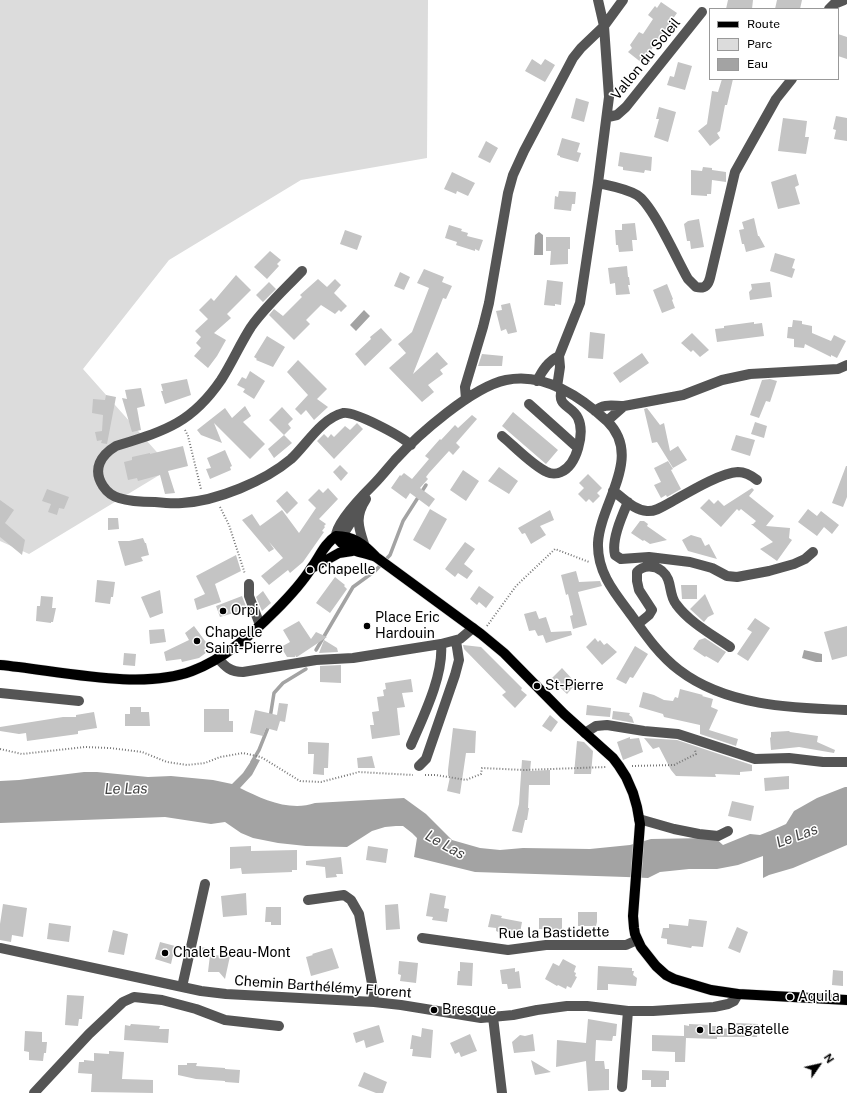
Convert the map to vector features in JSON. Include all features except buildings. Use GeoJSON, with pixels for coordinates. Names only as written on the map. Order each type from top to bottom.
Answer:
{"type":"FeatureCollection","features":[{"type":"Feature","properties":{"kind":"main road"},"geometry":{"type":"LineString","coordinates":[[339,538],[344,547],[352,551]]}},
{"type":"Feature","properties":{"kind":"main road"},"geometry":{"type":"LineString","coordinates":[[0,665],[97,677],[131,679],[148,679],[191,672],[218,658],[260,625],[288,597],[316,565],[328,543],[339,538],[352,538],[364,544],[376,557],[477,631],[516,663],[560,710],[613,758],[626,777],[633,793],[640,824],[633,916],[637,940],[651,961],[669,977],[693,985],[738,994],[847,1000]]}},
{"type":"Feature","properties":{"kind":"main road"},"geometry":{"type":"LineString","coordinates":[[316,565],[339,554],[352,551],[359,551],[376,557]]}},
{"type":"Feature","properties":{"kind":"street"},"geometry":{"type":"LineString","coordinates":[[502,436],[536,466],[554,474],[566,470],[571,465],[578,448],[580,434],[579,420],[561,401],[559,388],[559,356],[580,303],[608,117],[610,97],[604,26],[598,0]]}},
{"type":"Feature","properties":{"kind":"street"},"geometry":{"type":"LineString","coordinates":[[466,399],[465,387],[489,303],[508,193],[513,175],[573,58],[581,48],[604,26],[623,0]]}},
{"type":"Feature","properties":{"kind":"street"},"geometry":{"type":"LineString","coordinates":[[830,8],[834,4],[844,0]]}},
{"type":"Feature","properties":{"kind":"street","name":"Vallon du Soleil"},"geometry":{"type":"LineString","coordinates":[[608,117],[617,115],[626,107],[702,12]]}},
{"type":"Feature","properties":{"kind":"street"},"geometry":{"type":"LineString","coordinates":[[598,183],[632,193],[642,200],[651,210],[688,279],[696,287],[704,287],[708,284],[710,278],[735,172],[776,99],[791,80]]}},
{"type":"Feature","properties":{"kind":"street"},"geometry":{"type":"LineString","coordinates":[[302,271],[251,327],[222,379],[197,409],[190,416],[167,429],[110,449],[105,453],[98,464],[98,476],[100,482],[109,493],[116,497],[134,502],[182,503],[232,492],[251,483],[283,464],[290,459],[319,429],[337,415],[348,413],[368,420],[411,444]]}},
{"type":"Feature","properties":{"kind":"street"},"geometry":{"type":"LineString","coordinates":[[537,380],[552,360],[559,356]]}},
{"type":"Feature","properties":{"kind":"street"},"geometry":{"type":"LineString","coordinates":[[595,410],[605,405],[624,406],[683,395],[722,380],[750,374],[838,368],[847,365]]}},
{"type":"Feature","properties":{"kind":"street"},"geometry":{"type":"LineString","coordinates":[[339,538],[337,529],[379,479],[411,444],[466,399],[484,388],[507,379],[537,380],[559,388],[579,398],[607,421],[617,433],[622,449],[621,466],[605,512],[599,536],[600,564],[610,585],[658,651],[674,666],[693,679],[742,699],[765,704],[801,708],[847,710]]}},
{"type":"Feature","properties":{"kind":"street"},"geometry":{"type":"LineString","coordinates":[[529,404],[578,448]]}},
{"type":"Feature","properties":{"kind":"street"},"geometry":{"type":"LineString","coordinates":[[607,421],[624,406]]}},
{"type":"Feature","properties":{"kind":"street"},"geometry":{"type":"LineString","coordinates":[[613,491],[639,509],[652,511],[730,474],[738,472],[744,473],[757,480]]}},
{"type":"Feature","properties":{"kind":"street"},"geometry":{"type":"LineString","coordinates":[[339,538],[379,479]]}},
{"type":"Feature","properties":{"kind":"street"},"geometry":{"type":"LineString","coordinates":[[628,502],[614,545],[616,555],[621,559],[649,557],[690,562],[712,568],[726,576],[737,577],[769,571],[794,564],[805,559],[813,552]]}},
{"type":"Feature","properties":{"kind":"street"},"geometry":{"type":"LineString","coordinates":[[359,509],[359,528],[364,544]]}},
{"type":"Feature","properties":{"kind":"street"},"geometry":{"type":"LineString","coordinates":[[638,624],[649,615],[652,610],[638,590],[636,581],[637,572],[645,567],[655,567],[662,571],[668,578],[674,601],[681,610],[700,627],[730,646]]}},
{"type":"Feature","properties":{"kind":"street"},"geometry":{"type":"LineString","coordinates":[[249,584],[249,596],[260,625]]}},
{"type":"Feature","properties":{"kind":"street"},"geometry":{"type":"LineString","coordinates":[[218,658],[230,670],[239,672],[316,660],[360,657],[441,644],[456,641],[477,631]]}},
{"type":"Feature","properties":{"kind":"street"},"geometry":{"type":"LineString","coordinates":[[420,770],[426,759],[455,675],[459,660],[456,641]]}},
{"type":"Feature","properties":{"kind":"street"},"geometry":{"type":"LineString","coordinates":[[411,745],[424,717],[436,679],[440,662],[441,644]]}},
{"type":"Feature","properties":{"kind":"street"},"geometry":{"type":"LineString","coordinates":[[0,693],[79,701]]}},
{"type":"Feature","properties":{"kind":"street"},"geometry":{"type":"LineString","coordinates":[[585,733],[596,726],[607,725],[644,731],[678,734],[755,760],[789,758],[823,762],[847,762]]}},
{"type":"Feature","properties":{"kind":"street"},"geometry":{"type":"LineString","coordinates":[[640,824],[718,836],[728,831]]}},
{"type":"Feature","properties":{"kind":"street"},"geometry":{"type":"LineString","coordinates":[[182,987],[205,884]]}},
{"type":"Feature","properties":{"kind":"street"},"geometry":{"type":"LineString","coordinates":[[308,900],[344,895],[354,903],[362,924],[374,1002]]}},
{"type":"Feature","properties":{"kind":"street","name":"Rue la Bastidette"},"geometry":{"type":"LineString","coordinates":[[422,938],[508,950],[546,945],[626,945],[637,940]]}},
{"type":"Feature","properties":{"kind":"street","name":"Chemin Barthélémy Florent"},"geometry":{"type":"LineString","coordinates":[[0,948],[201,991],[226,994],[374,1002],[475,1017],[493,1017],[567,1006],[587,1006],[628,1011],[714,1007],[731,1003],[738,994]]}},
{"type":"Feature","properties":{"kind":"street"},"geometry":{"type":"LineString","coordinates":[[36,1091],[93,1030],[123,1002],[134,997],[162,1000],[196,1009],[226,1020],[279,1026]]}},
{"type":"Feature","properties":{"kind":"street"},"geometry":{"type":"LineString","coordinates":[[622,1087],[628,1011]]}},
{"type":"Feature","properties":{"kind":"street"},"geometry":{"type":"LineString","coordinates":[[493,1017],[502,1093]]}},
{"type":"Feature","properties":{"kind":"path"},"geometry":{"type":"LineString","coordinates":[[477,631],[516,586],[555,548],[586,562],[600,564]]}},
{"type":"Feature","properties":{"kind":"path"},"geometry":{"type":"LineString","coordinates":[[420,770],[436,775],[466,780],[481,774],[482,768],[524,770],[674,765],[696,754],[694,745]]}},
{"type":"Feature","properties":{"kind":"path"},"geometry":{"type":"LineString","coordinates":[[0,749],[22,754],[85,748],[110,748],[142,752],[167,762],[187,765],[205,763],[220,757],[243,753],[261,757],[300,781],[321,782],[359,772],[413,775]]}},
{"type":"Feature","properties":{"kind":"green space"},"geometry":{"type":"Polygon","coordinates":[[[0,0],[428,0],[427,158],[301,180],[169,260],[83,369],[171,468],[29,554],[0,541],[0,0]]]}},
{"type":"Feature","properties":{"kind":"water"},"geometry":{"type":"Polygon","coordinates":[[[539,232],[543,235],[543,255],[534,255],[535,235],[539,232]]]}},
{"type":"Feature","properties":{"kind":"water"},"geometry":{"type":"Polygon","coordinates":[[[364,310],[370,316],[356,331],[350,325],[364,310]]]}},
{"type":"Feature","properties":{"kind":"water"},"geometry":{"type":"Polygon","coordinates":[[[804,650],[822,654],[822,662],[802,658],[804,650]]]}},
{"type":"Feature","properties":{"kind":"water","name":"Le Las"},"geometry":{"type":"Polygon","coordinates":[[[253,758],[260,760],[252,775],[240,788],[267,800],[296,806],[315,803],[404,798],[426,814],[452,840],[480,848],[500,850],[523,848],[590,849],[630,845],[651,839],[707,838],[713,836],[723,845],[750,834],[760,835],[786,824],[794,811],[817,798],[847,787],[847,845],[793,868],[763,878],[763,856],[738,865],[717,869],[689,869],[660,872],[648,878],[475,872],[414,857],[417,838],[403,826],[385,827],[372,831],[347,847],[306,846],[278,843],[253,838],[241,833],[225,822],[211,824],[165,817],[0,823],[0,781],[84,772],[97,772],[148,777],[171,776],[213,780],[232,784],[243,773],[253,758]]]}},
{"type":"Feature","properties":{"kind":"waterway"},"geometry":{"type":"LineString","coordinates":[[316,650],[353,587],[375,571],[390,555],[403,521],[426,485]]}},
{"type":"Feature","properties":{"kind":"waterway"},"geometry":{"type":"LineString","coordinates":[[270,718],[274,693],[283,683],[306,669]]}},
{"type":"Feature","properties":{"kind":"waterway"},"geometry":{"type":"LineString","coordinates":[[252,762],[259,750],[269,725]]}},
{"type":"Feature","properties":{"kind":"place","name":"Chapelle"},"geometry":{"type":"Point","coordinates":[310,570]}},
{"type":"Feature","properties":{"kind":"place","name":"Orpi"},"geometry":{"type":"Point","coordinates":[223,611]}},
{"type":"Feature","properties":{"kind":"place","name":"Place Eric Hardouin"},"geometry":{"type":"Point","coordinates":[367,626]}},
{"type":"Feature","properties":{"kind":"place","name":"Chapelle Saint-Pierre"},"geometry":{"type":"Point","coordinates":[197,641]}},
{"type":"Feature","properties":{"kind":"place","name":"St-Pierre"},"geometry":{"type":"Point","coordinates":[537,686]}},
{"type":"Feature","properties":{"kind":"place","name":"Chalet Beau-Mont"},"geometry":{"type":"Point","coordinates":[165,953]}},
{"type":"Feature","properties":{"kind":"place","name":"Aquila"},"geometry":{"type":"Point","coordinates":[790,997]}},
{"type":"Feature","properties":{"kind":"place","name":"Bresque"},"geometry":{"type":"Point","coordinates":[434,1010]}},
{"type":"Feature","properties":{"kind":"place","name":"La Bagatelle"},"geometry":{"type":"Point","coordinates":[700,1030]}}]}
